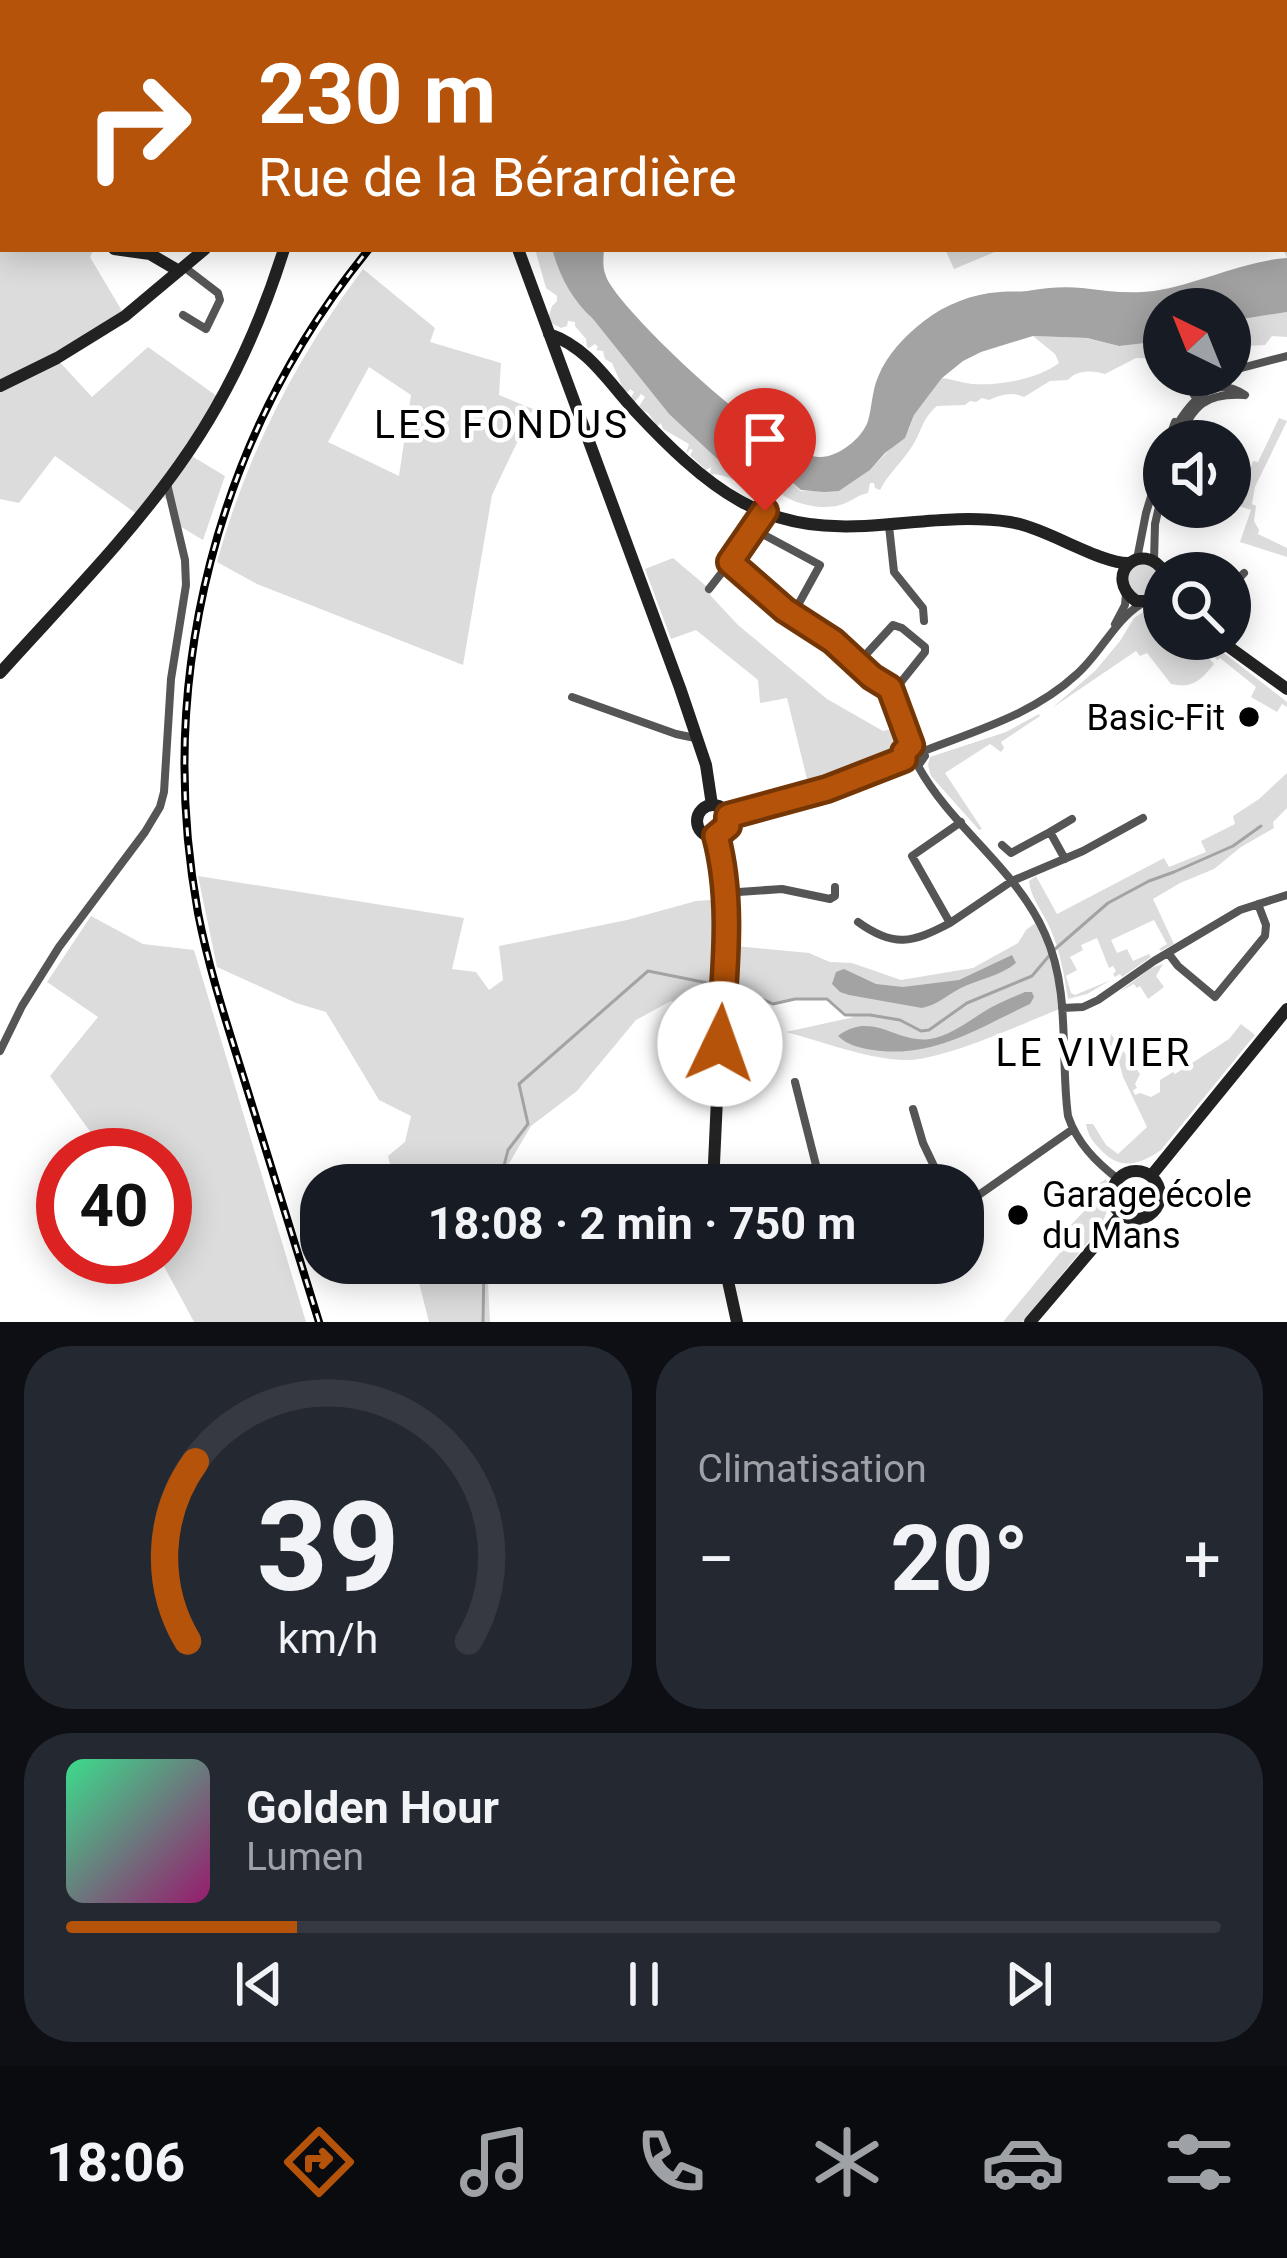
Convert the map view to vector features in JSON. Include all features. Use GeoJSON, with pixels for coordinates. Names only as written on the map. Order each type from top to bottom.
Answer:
{"type":"FeatureCollection","features":[{"type":"Feature","properties":{"kind":"street"},"geometry":{"type":"LineString","coordinates":[[136,252],[182,269],[218,293],[220,300],[206,329],[183,315]]}},
{"type":"Feature","properties":{"kind":"street"},"geometry":{"type":"LineString","coordinates":[[0,386],[113,324],[202,252]]}},
{"type":"Feature","properties":{"kind":"street"},"geometry":{"type":"LineString","coordinates":[[0,673],[167,483],[194,445],[236,371],[283,252]]}},
{"type":"Feature","properties":{"kind":"street"},"geometry":{"type":"LineString","coordinates":[[519,252],[644,586],[706,765],[712,805]]}},
{"type":"Feature","properties":{"kind":"street"},"geometry":{"type":"LineString","coordinates":[[548,334],[590,357],[648,425],[741,502],[789,520],[842,528],[990,520],[1035,528],[1118,563],[1143,561]]}},
{"type":"Feature","properties":{"kind":"street"},"geometry":{"type":"LineString","coordinates":[[1251,365],[1287,356]]}},
{"type":"Feature","properties":{"kind":"street"},"geometry":{"type":"LineString","coordinates":[[1181,420],[1211,388],[1228,386],[1245,394],[1218,395],[1203,402],[1189,420]]}},
{"type":"Feature","properties":{"kind":"street"},"geometry":{"type":"LineString","coordinates":[[0,1051],[40,975],[160,807],[171,679],[186,585],[167,483]]}},
{"type":"Feature","properties":{"kind":"street"},"geometry":{"type":"LineString","coordinates":[[709,589],[765,511]]}},
{"type":"Feature","properties":{"kind":"street"},"geometry":{"type":"LineString","coordinates":[[1102,647],[1123,610],[1123,572],[1134,561],[1143,525]]}},
{"type":"Feature","properties":{"kind":"street"},"geometry":{"type":"LineString","coordinates":[[889,526],[894,572],[922,608],[924,621]]}},
{"type":"Feature","properties":{"kind":"street"},"geometry":{"type":"LineString","coordinates":[[754,530],[820,566],[793,614]]}},
{"type":"Feature","properties":{"kind":"street"},"geometry":{"type":"LineString","coordinates":[[1069,542],[1113,572],[1135,601],[1143,601]]}},
{"type":"Feature","properties":{"kind":"street"},"geometry":{"type":"LineString","coordinates":[[730,562],[893,692],[911,745]]}},
{"type":"Feature","properties":{"kind":"street"},"geometry":{"type":"LineString","coordinates":[[924,751],[1040,703],[1080,672],[1129,613],[1143,606]]}},
{"type":"Feature","properties":{"kind":"street"},"geometry":{"type":"LineString","coordinates":[[859,662],[893,625],[925,647],[893,692]]}},
{"type":"Feature","properties":{"kind":"street"},"geometry":{"type":"LineString","coordinates":[[1246,660],[1287,689]]}},
{"type":"Feature","properties":{"kind":"street"},"geometry":{"type":"LineString","coordinates":[[572,697],[697,738]]}},
{"type":"Feature","properties":{"kind":"street"},"geometry":{"type":"LineString","coordinates":[[911,745],[924,751],[917,766],[904,759],[911,745]]}},
{"type":"Feature","properties":{"kind":"street"},"geometry":{"type":"LineString","coordinates":[[728,816],[827,789],[904,759]]}},
{"type":"Feature","properties":{"kind":"street"},"geometry":{"type":"LineString","coordinates":[[917,766],[1012,881],[1038,921],[1055,963],[1072,1129],[1118,1179]]}},
{"type":"Feature","properties":{"kind":"street"},"geometry":{"type":"LineString","coordinates":[[712,805],[728,816],[728,826],[716,836],[706,834],[698,823],[703,809],[712,805]]}},
{"type":"Feature","properties":{"kind":"street"},"geometry":{"type":"LineString","coordinates":[[858,922],[889,940],[926,935],[1012,881],[1143,818]]}},
{"type":"Feature","properties":{"kind":"street"},"geometry":{"type":"LineString","coordinates":[[1002,845],[1011,853],[1072,819]]}},
{"type":"Feature","properties":{"kind":"street"},"geometry":{"type":"LineString","coordinates":[[950,923],[912,856],[961,822]]}},
{"type":"Feature","properties":{"kind":"street"},"geometry":{"type":"LineString","coordinates":[[1050,832],[1065,859]]}},
{"type":"Feature","properties":{"kind":"street"},"geometry":{"type":"LineString","coordinates":[[714,1164],[724,893],[716,836]]}},
{"type":"Feature","properties":{"kind":"street"},"geometry":{"type":"LineString","coordinates":[[724,893],[782,889],[830,899],[835,887]]}},
{"type":"Feature","properties":{"kind":"street"},"geometry":{"type":"LineString","coordinates":[[1062,1008],[1098,1000],[1240,910],[1287,895]]}},
{"type":"Feature","properties":{"kind":"street"},"geometry":{"type":"LineString","coordinates":[[1168,953],[1215,997],[1265,936],[1258,904]]}},
{"type":"Feature","properties":{"kind":"street"},"geometry":{"type":"LineString","coordinates":[[1150,1176],[1287,1009]]}},
{"type":"Feature","properties":{"kind":"street"},"geometry":{"type":"LineString","coordinates":[[795,1082],[816,1164]]}},
{"type":"Feature","properties":{"kind":"street"},"geometry":{"type":"LineString","coordinates":[[913,1109],[933,1164]]}},
{"type":"Feature","properties":{"kind":"street"},"geometry":{"type":"LineString","coordinates":[[984,1191],[1072,1129]]}},
{"type":"Feature","properties":{"kind":"street"},"geometry":{"type":"LineString","coordinates":[[1132,1172],[1150,1176],[1159,1190],[1155,1209],[1141,1219],[1121,1215],[1112,1196],[1118,1179],[1132,1172]]}},
{"type":"Feature","properties":{"kind":"street"},"geometry":{"type":"LineString","coordinates":[[1030,1322],[1121,1215]]}},
{"type":"Feature","properties":{"kind":"street"},"geometry":{"type":"LineString","coordinates":[[728,1284],[737,1322]]}},
{"type":"Feature","properties":{"kind":"shaded area"},"geometry":{"type":"Polygon","coordinates":[[[0,252],[92,252],[90,257],[125,316],[57,359],[92,397],[148,347],[221,399],[190,455],[225,476],[203,540],[173,522],[168,500],[162,497],[144,519],[55,456],[19,503],[0,499],[0,252]]]}},
{"type":"Feature","properties":{"kind":"shaded area"},"geometry":{"type":"Polygon","coordinates":[[[536,252],[553,252],[579,304],[669,414],[726,466],[753,477],[789,481],[801,491],[839,491],[870,470],[909,429],[942,378],[972,384],[1006,382],[1059,363],[1033,336],[1086,338],[1119,346],[1143,343],[1143,358],[1105,374],[1080,373],[1068,380],[1050,381],[1024,397],[1006,394],[965,405],[937,406],[880,490],[870,483],[868,493],[840,505],[804,504],[773,487],[762,501],[733,479],[710,474],[711,467],[706,470],[690,455],[693,450],[686,454],[689,444],[663,429],[661,423],[657,426],[638,408],[645,397],[641,394],[634,403],[630,399],[634,392],[624,391],[612,363],[595,344],[587,347],[575,322],[568,321],[561,328],[547,321],[557,296],[546,288],[536,252]]]}},
{"type":"Feature","properties":{"kind":"shaded area"},"geometry":{"type":"Polygon","coordinates":[[[553,252],[604,252],[610,284],[675,356],[770,435],[819,457],[841,451],[860,434],[882,369],[903,339],[932,315],[969,298],[1061,287],[1143,291],[1143,343],[1119,346],[1087,338],[1033,336],[981,352],[942,378],[914,415],[905,438],[870,470],[839,491],[824,492],[801,490],[789,480],[754,477],[724,465],[669,414],[579,304],[553,252]]]}},
{"type":"Feature","properties":{"kind":"shaded area"},"geometry":{"type":"Polygon","coordinates":[[[946,252],[995,252],[954,269],[946,252]]]}},
{"type":"Feature","properties":{"kind":"shaded area"},"geometry":{"type":"Polygon","coordinates":[[[1287,258],[1287,312],[1251,318],[1251,288],[1166,288],[1287,258]]]}},
{"type":"Feature","properties":{"kind":"shaded area"},"geometry":{"type":"Polygon","coordinates":[[[363,269],[435,328],[430,342],[501,363],[499,395],[533,409],[492,495],[463,665],[257,584],[217,562],[243,483],[276,408],[363,269]],[[369,367],[328,442],[399,476],[411,395],[369,367]]]}},
{"type":"Feature","properties":{"kind":"shaded area"},"geometry":{"type":"Polygon","coordinates":[[[1287,312],[1287,337],[1272,336],[1265,345],[1251,346],[1251,318],[1287,312]]]}},
{"type":"Feature","properties":{"kind":"shaded area"},"geometry":{"type":"Polygon","coordinates":[[[1279,418],[1287,421],[1255,487],[1252,504],[1258,534],[1287,548],[1287,557],[1240,542],[1245,528],[1251,528],[1251,466],[1258,462],[1279,418]]]}},
{"type":"Feature","properties":{"kind":"shaded area"},"geometry":{"type":"Polygon","coordinates":[[[673,558],[712,591],[710,595],[738,625],[827,699],[883,731],[899,727],[903,739],[898,751],[809,787],[787,698],[760,703],[758,680],[696,630],[671,639],[645,569],[673,558]]]}},
{"type":"Feature","properties":{"kind":"shaded area"},"geometry":{"type":"Polygon","coordinates":[[[1143,563],[1143,597],[1133,592],[1128,580],[1143,563]]]}},
{"type":"Feature","properties":{"kind":"shaded area"},"geometry":{"type":"Polygon","coordinates":[[[1143,612],[1143,655],[1136,651],[1052,708],[1095,671],[1143,612]]]}},
{"type":"Feature","properties":{"kind":"shaded area"},"geometry":{"type":"Polygon","coordinates":[[[1152,660],[1211,660],[1214,664],[1196,682],[1171,684],[1152,660]]]}},
{"type":"Feature","properties":{"kind":"shaded area"},"geometry":{"type":"Polygon","coordinates":[[[1222,660],[1233,660],[1287,702],[1287,707],[1282,704],[1277,712],[1251,697],[1256,687],[1222,660]]]}},
{"type":"Feature","properties":{"kind":"shaded area"},"geometry":{"type":"Polygon","coordinates":[[[1039,714],[1001,742],[1001,752],[990,744],[945,773],[979,830],[931,776],[930,757],[1006,732],[1039,714]]]}},
{"type":"Feature","properties":{"kind":"shaded area"},"geometry":{"type":"Polygon","coordinates":[[[1287,773],[1287,808],[1273,822],[1274,828],[1214,869],[1153,899],[1174,944],[1159,949],[1167,944],[1154,920],[1111,940],[1117,953],[1127,949],[1133,961],[1151,957],[1122,977],[1115,977],[1113,966],[1109,968],[1097,938],[1081,945],[1083,950],[1070,957],[1077,970],[1066,976],[1071,993],[1111,980],[1068,999],[1056,945],[1029,881],[1036,876],[1057,914],[1164,858],[1169,867],[1206,852],[1201,841],[1235,824],[1233,816],[1287,773]]]}},
{"type":"Feature","properties":{"kind":"shaded area"},"geometry":{"type":"Polygon","coordinates":[[[198,876],[464,918],[452,969],[476,972],[489,990],[503,980],[499,946],[696,901],[724,899],[725,945],[809,953],[901,980],[973,968],[1018,943],[1038,921],[1062,1008],[960,1048],[919,1059],[888,1059],[786,1032],[854,1017],[827,999],[773,1004],[724,985],[713,1033],[684,1020],[684,1006],[671,1001],[636,1020],[577,1091],[531,1126],[509,1164],[390,1164],[388,1156],[405,1142],[411,1116],[379,1100],[326,1012],[217,967],[198,876]]]}},
{"type":"Feature","properties":{"kind":"shaded area"},"geometry":{"type":"Polygon","coordinates":[[[91,916],[143,944],[194,950],[306,1322],[194,1322],[174,1284],[192,1284],[192,1128],[88,1128],[50,1076],[98,1017],[47,982],[91,916]]]}},
{"type":"Feature","properties":{"kind":"shaded area"},"geometry":{"type":"Polygon","coordinates":[[[1012,955],[1016,963],[1009,968],[922,1008],[849,995],[832,984],[836,972],[844,969],[876,984],[903,987],[959,980],[1012,955]]]}},
{"type":"Feature","properties":{"kind":"shaded area"},"geometry":{"type":"Polygon","coordinates":[[[1163,964],[1156,976],[1164,987],[1148,999],[1134,984],[1119,992],[1151,968],[1163,964]]]}},
{"type":"Feature","properties":{"kind":"shaded area"},"geometry":{"type":"Polygon","coordinates":[[[1032,992],[1030,1004],[935,1046],[873,1050],[838,1036],[862,1026],[930,1039],[1032,992]]]}},
{"type":"Feature","properties":{"kind":"shaded area"},"geometry":{"type":"Polygon","coordinates":[[[1241,1024],[1255,1035],[1161,1150],[1137,1162],[1122,1163],[1095,1143],[1086,1124],[1093,1124],[1118,1154],[1147,1127],[1118,1058],[1107,1059],[1111,1034],[1140,1074],[1135,1095],[1151,1097],[1160,1092],[1160,1080],[1229,1039],[1241,1024]]]}},
{"type":"Feature","properties":{"kind":"shaded area"},"geometry":{"type":"Polygon","coordinates":[[[1106,1179],[1108,1206],[1098,1230],[1023,1322],[1003,1322],[1073,1237],[1068,1228],[1090,1205],[1086,1199],[1093,1196],[1094,1187],[1106,1179]]]}},
{"type":"Feature","properties":{"kind":"shaded area"},"geometry":{"type":"Polygon","coordinates":[[[419,1284],[488,1284],[490,1322],[429,1322],[419,1284]]]}},
{"type":"Feature","properties":{"kind":"waterway"},"geometry":{"type":"LineString","coordinates":[[733,986],[773,1004],[827,999],[845,1015],[900,1020],[929,1030],[967,1003],[1032,976],[1108,903],[1233,846],[1261,826]]}},
{"type":"Feature","properties":{"kind":"waterway"},"geometry":{"type":"LineString","coordinates":[[504,1164],[508,1150],[528,1124],[519,1084],[648,971],[713,984]]}},
{"type":"Feature","properties":{"kind":"waterway"},"geometry":{"type":"LineString","coordinates":[[483,1322],[484,1284]]}},
{"type":"Feature","properties":{"kind":"railway"},"geometry":{"type":"LineString","coordinates":[[319,1322],[202,934],[187,824],[185,736],[193,648],[210,562],[237,479],[272,398],[316,321],[367,252]]}},
{"type":"Feature","properties":{"kind":"place","name":"Basic-Fit"},"geometry":{"type":"Point","coordinates":[1249,717]}},
{"type":"Feature","properties":{"kind":"place","name":"Garage école du Mans"},"geometry":{"type":"Point","coordinates":[1018,1215]}},
{"type":"Feature","properties":{"kind":"district","name":"LES FONDUS"},"geometry":{"type":"Point","coordinates":[502,424]}},
{"type":"Feature","properties":{"kind":"district","name":"LE VIVIER"},"geometry":{"type":"Point","coordinates":[1094,1052]}},
{"type":"Feature","properties":{"kind":"route"},"geometry":{"type":"LineString","coordinates":[[720,1044],[725,926],[722,858],[716,836],[728,826],[728,816],[827,789],[904,759],[911,745],[890,688],[833,641],[785,610],[730,562],[765,511]]}}]}
